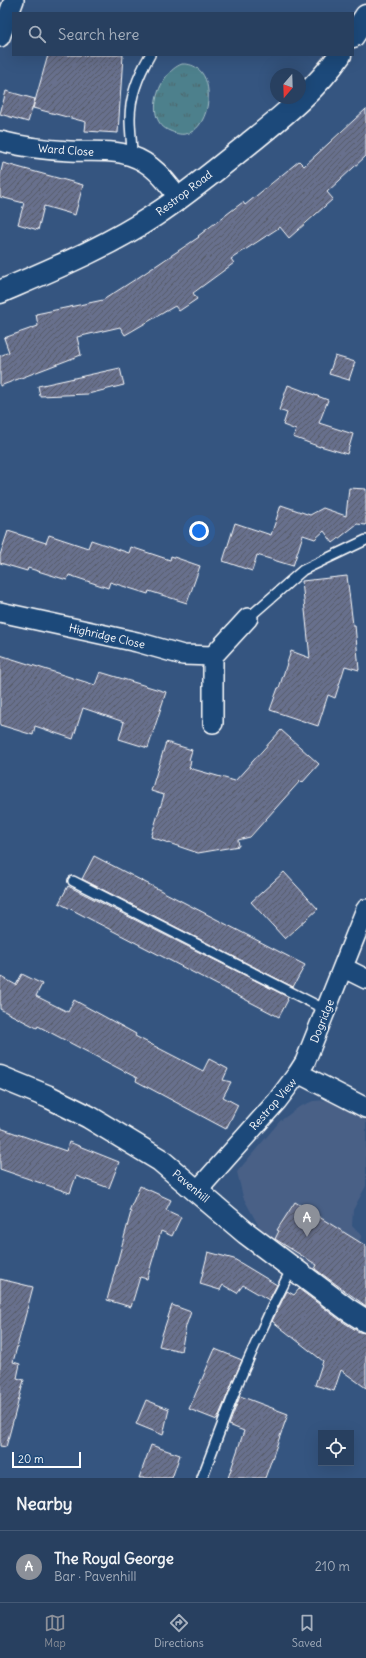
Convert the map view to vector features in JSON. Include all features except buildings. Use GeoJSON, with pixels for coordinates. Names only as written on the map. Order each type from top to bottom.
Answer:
{"type":"FeatureCollection","features":[{"type":"Feature","properties":{"kind":"street"},"geometry":{"type":"LineString","coordinates":[[0,37],[14,0]]}},
{"type":"Feature","properties":{"kind":"street"},"geometry":{"type":"LineString","coordinates":[[354,34],[366,16]]}},
{"type":"Feature","properties":{"kind":"street","name":"Restrop Road"},"geometry":{"type":"LineString","coordinates":[[0,292],[92,251],[155,216],[288,112],[316,84],[339,56]]}},
{"type":"Feature","properties":{"kind":"street","name":"Ward Close"},"geometry":{"type":"LineString","coordinates":[[0,141],[14,145],[45,149],[118,153],[132,156],[163,176],[179,198]]}},
{"type":"Feature","properties":{"kind":"street","name":"Highridge Close"},"geometry":{"type":"LineString","coordinates":[[0,612],[137,642],[183,655],[213,656]]}},
{"type":"Feature","properties":{"kind":"street"},"geometry":{"type":"LineString","coordinates":[[212,723],[213,656],[248,618]]}},
{"type":"Feature","properties":{"kind":"street","name":"Dogridge"},"geometry":{"type":"LineString","coordinates":[[298,1073],[305,1062],[344,968],[366,909]]}},
{"type":"Feature","properties":{"kind":"street"},"geometry":{"type":"LineString","coordinates":[[344,968],[366,979]]}},
{"type":"Feature","properties":{"kind":"street","name":"Restrop View"},"geometry":{"type":"LineString","coordinates":[[197,1191],[277,1101],[298,1073],[366,1108]]}},
{"type":"Feature","properties":{"kind":"street","name":"Pavenhill"},"geometry":{"type":"LineString","coordinates":[[0,1077],[49,1097],[89,1117],[160,1160],[246,1233],[347,1309],[366,1321]]}},
{"type":"Feature","properties":{"kind":"lane"},"geometry":{"type":"LineString","coordinates":[[132,156],[132,132],[130,118],[132,103],[141,72],[149,56]]}},
{"type":"Feature","properties":{"kind":"lane"},"geometry":{"type":"LineString","coordinates":[[248,618],[302,570],[366,540]]}},
{"type":"Feature","properties":{"kind":"lane"},"geometry":{"type":"LineString","coordinates":[[73,881],[326,1010]]}},
{"type":"Feature","properties":{"kind":"lane"},"geometry":{"type":"LineString","coordinates":[[202,1478],[238,1383],[272,1307],[292,1268]]}},
{"type":"Feature","properties":{"kind":"shaded area"},"geometry":{"type":"Polygon","coordinates":[[[327,1100],[366,1119],[366,1186],[353,1210],[352,1226],[362,1236],[334,1288],[268,1238],[258,1225],[243,1197],[237,1172],[280,1121],[299,1107],[313,1101],[327,1100]]]}},
{"type":"Feature","properties":{"kind":"green space"},"geometry":{"type":"Polygon","coordinates":[[[182,64],[194,66],[202,74],[207,84],[208,97],[202,122],[194,130],[185,134],[178,134],[170,131],[162,125],[157,117],[155,107],[157,96],[166,76],[182,64]]]}},
{"type":"Feature","properties":{"kind":"place","name":"The Royal George"},"geometry":{"type":"Point","coordinates":[307,1237]}}]}
